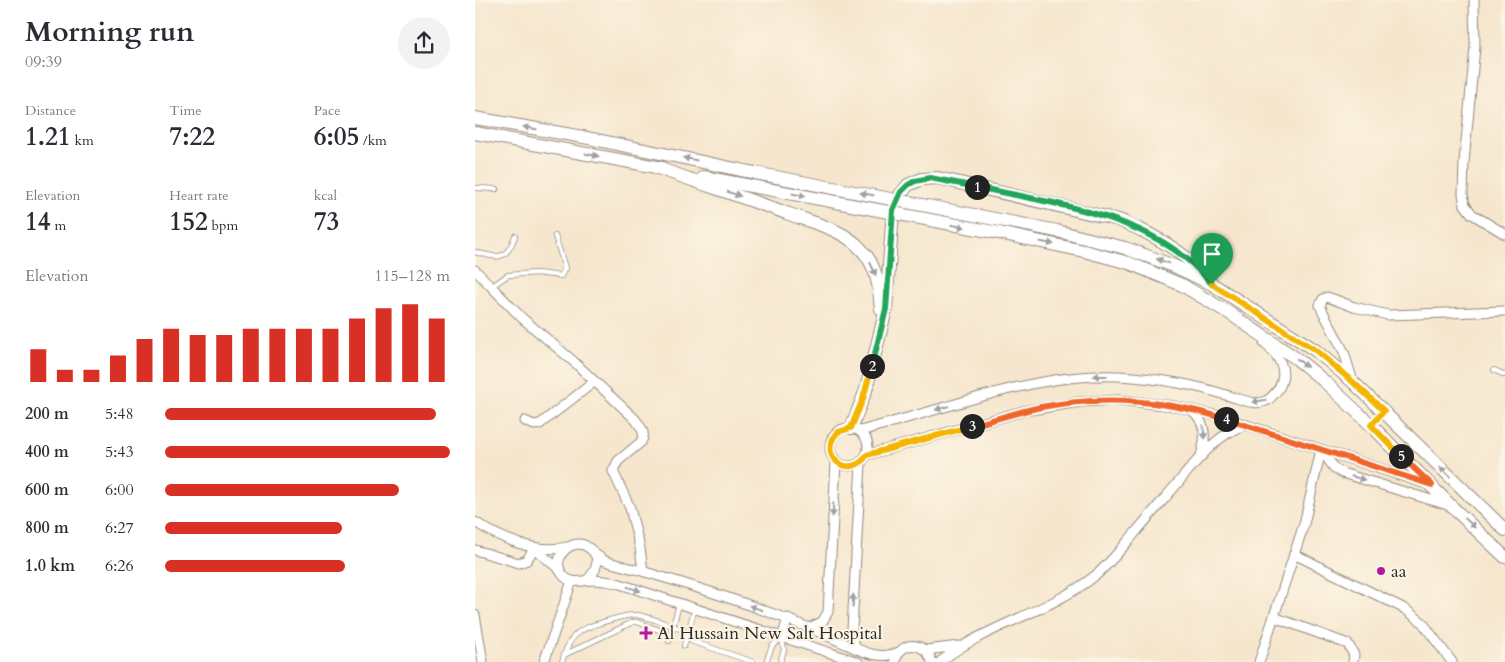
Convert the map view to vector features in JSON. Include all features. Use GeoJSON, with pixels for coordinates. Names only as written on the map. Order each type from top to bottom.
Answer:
{"type":"FeatureCollection","features":[{"type":"Feature","properties":{"kind":"main road"},"geometry":{"type":"LineString","coordinates":[[475,118],[593,139],[755,173],[1057,230],[1125,248],[1174,266],[1212,284],[1315,350],[1384,411],[1505,530]]}},
{"type":"Feature","properties":{"kind":"main road"},"geometry":{"type":"LineString","coordinates":[[475,133],[999,233],[1084,251],[1147,270],[1189,289],[1249,326],[1297,359],[1371,425],[1450,505],[1505,557]]}},
{"type":"Feature","properties":{"kind":"main road"},"geometry":{"type":"LineString","coordinates":[[655,167],[831,229],[852,240],[874,268],[878,279],[883,323]]}},
{"type":"Feature","properties":{"kind":"main road"},"geometry":{"type":"LineString","coordinates":[[855,430],[883,323],[888,294],[893,210],[896,200],[908,185],[922,179],[930,178],[974,186],[1119,220],[1141,230],[1180,253],[1197,267],[1212,284]]}},
{"type":"Feature","properties":{"kind":"main road"},"geometry":{"type":"LineString","coordinates":[[1371,425],[1384,411]]}},
{"type":"Feature","properties":{"kind":"street"},"geometry":{"type":"LineString","coordinates":[[1474,0],[1475,47],[1464,162],[1463,199],[1472,214],[1505,234]]}},
{"type":"Feature","properties":{"kind":"street"},"geometry":{"type":"LineString","coordinates":[[475,270],[521,318],[573,361],[635,419],[643,433],[641,442],[618,461],[613,471],[630,508],[639,539],[643,571]]}},
{"type":"Feature","properties":{"kind":"street"},"geometry":{"type":"LineString","coordinates":[[1353,382],[1343,352],[1320,305],[1323,298],[1333,298],[1353,307],[1388,315],[1505,311]]}},
{"type":"Feature","properties":{"kind":"street"},"geometry":{"type":"LineString","coordinates":[[811,627],[822,622],[828,612],[836,462],[830,450],[831,443],[838,432],[855,430],[1018,386],[1077,376],[1117,376],[1162,380],[1205,389],[1248,402],[1261,402],[1276,393],[1283,380],[1283,372],[1277,356],[1249,326]]}},
{"type":"Feature","properties":{"kind":"street"},"geometry":{"type":"LineString","coordinates":[[525,420],[534,425],[541,424],[594,382]]}},
{"type":"Feature","properties":{"kind":"street"},"geometry":{"type":"LineString","coordinates":[[836,462],[841,465],[851,466],[864,459],[1023,411],[1061,404],[1119,400],[1156,403],[1192,410],[1432,485]]}},
{"type":"Feature","properties":{"kind":"street"},"geometry":{"type":"LineString","coordinates":[[1192,410],[1202,421],[1204,428],[1204,444],[1201,456]]}},
{"type":"Feature","properties":{"kind":"street"},"geometry":{"type":"LineString","coordinates":[[940,662],[962,645],[1055,601],[1096,575],[1114,558],[1201,456],[1229,432],[1245,425]]}},
{"type":"Feature","properties":{"kind":"street"},"geometry":{"type":"LineString","coordinates":[[855,430],[868,442],[864,459],[852,629],[856,649]]}},
{"type":"Feature","properties":{"kind":"street"},"geometry":{"type":"LineString","coordinates":[[1321,450],[1330,463],[1342,473],[1450,505]]}},
{"type":"Feature","properties":{"kind":"street"},"geometry":{"type":"LineString","coordinates":[[1259,662],[1303,524],[1321,450]]}},
{"type":"Feature","properties":{"kind":"street"},"geometry":{"type":"LineString","coordinates":[[475,522],[503,536],[534,548],[550,549],[579,544],[591,549],[605,560],[788,618],[856,649],[882,657],[888,657],[909,646],[926,650],[962,645]]}},
{"type":"Feature","properties":{"kind":"street"},"geometry":{"type":"LineString","coordinates":[[560,570],[560,557],[567,547]]}},
{"type":"Feature","properties":{"kind":"street"},"geometry":{"type":"LineString","coordinates":[[475,550],[519,563],[527,560],[534,548]]}},
{"type":"Feature","properties":{"kind":"street"},"geometry":{"type":"LineString","coordinates":[[534,548],[571,581],[587,580],[617,583],[858,662]]}},
{"type":"Feature","properties":{"kind":"street"},"geometry":{"type":"LineString","coordinates":[[587,580],[596,569],[597,561],[595,554]]}},
{"type":"Feature","properties":{"kind":"street"},"geometry":{"type":"LineString","coordinates":[[1294,554],[1405,610],[1422,622],[1452,662]]}},
{"type":"Feature","properties":{"kind":"street"},"geometry":{"type":"LineString","coordinates":[[544,662],[571,581]]}},
{"type":"Feature","properties":{"kind":"street"},"geometry":{"type":"LineString","coordinates":[[475,615],[483,662]]}},
{"type":"Feature","properties":{"kind":"street"},"geometry":{"type":"LineString","coordinates":[[1274,616],[1348,644],[1354,654],[1353,662]]}},
{"type":"Feature","properties":{"kind":"street"},"geometry":{"type":"LineString","coordinates":[[782,638],[788,618]]}},
{"type":"Feature","properties":{"kind":"street"},"geometry":{"type":"LineString","coordinates":[[926,650],[933,662]]}},
{"type":"Feature","properties":{"kind":"street"},"geometry":{"type":"LineString","coordinates":[[895,662],[899,652]]}},
{"type":"Feature","properties":{"kind":"lane"},"geometry":{"type":"LineString","coordinates":[[475,188],[496,188]]}},
{"type":"Feature","properties":{"kind":"lane"},"geometry":{"type":"LineString","coordinates":[[475,252],[501,257],[506,255],[515,236]]}},
{"type":"Feature","properties":{"kind":"lane"},"geometry":{"type":"LineString","coordinates":[[491,287],[508,275],[537,273],[561,276],[565,268],[555,236]]}},
{"type":"Feature","properties":{"kind":"lane"},"geometry":{"type":"LineString","coordinates":[[1494,370],[1505,375]]}},
{"type":"Feature","properties":{"kind":"lane"},"geometry":{"type":"LineString","coordinates":[[669,641],[680,603]]}},
{"type":"Feature","properties":{"kind":"lane"},"geometry":{"type":"LineString","coordinates":[[684,646],[695,608]]}},
{"type":"Feature","properties":{"kind":"lane"},"geometry":{"type":"LineString","coordinates":[[562,662],[574,637],[585,627],[626,616],[638,615],[688,632]]}},
{"type":"Feature","properties":{"kind":"lane"},"geometry":{"type":"LineString","coordinates":[[564,655],[633,622],[662,631]]}},
{"type":"Feature","properties":{"kind":"lane"},"geometry":{"type":"LineString","coordinates":[[766,662],[772,646],[782,638],[784,650],[780,662]]}},
{"type":"Feature","properties":{"kind":"lane"},"geometry":{"type":"LineString","coordinates":[[691,641],[753,662]]}},
{"type":"Feature","properties":{"kind":"place","name":"aa"},"geometry":{"type":"Point","coordinates":[1381,571]}},
{"type":"Feature","properties":{"kind":"place","name":"Al Hussain New Salt Hospital"},"geometry":{"type":"Point","coordinates":[646,633]}},
{"type":"Feature","properties":{"kind":"route"},"geometry":{"type":"LineString","coordinates":[[938,178],[1119,220],[1141,230],[1180,253],[1197,267],[1212,284],[1315,350],[1353,382],[1384,411],[1371,425],[1432,485],[1219,416],[1156,403],[1119,400],[1061,404],[1023,411],[867,455],[861,463],[851,466],[841,465],[832,456],[830,450],[833,436],[844,429],[851,428],[866,390],[886,309],[893,210],[901,192],[915,181],[938,178]]}}]}
